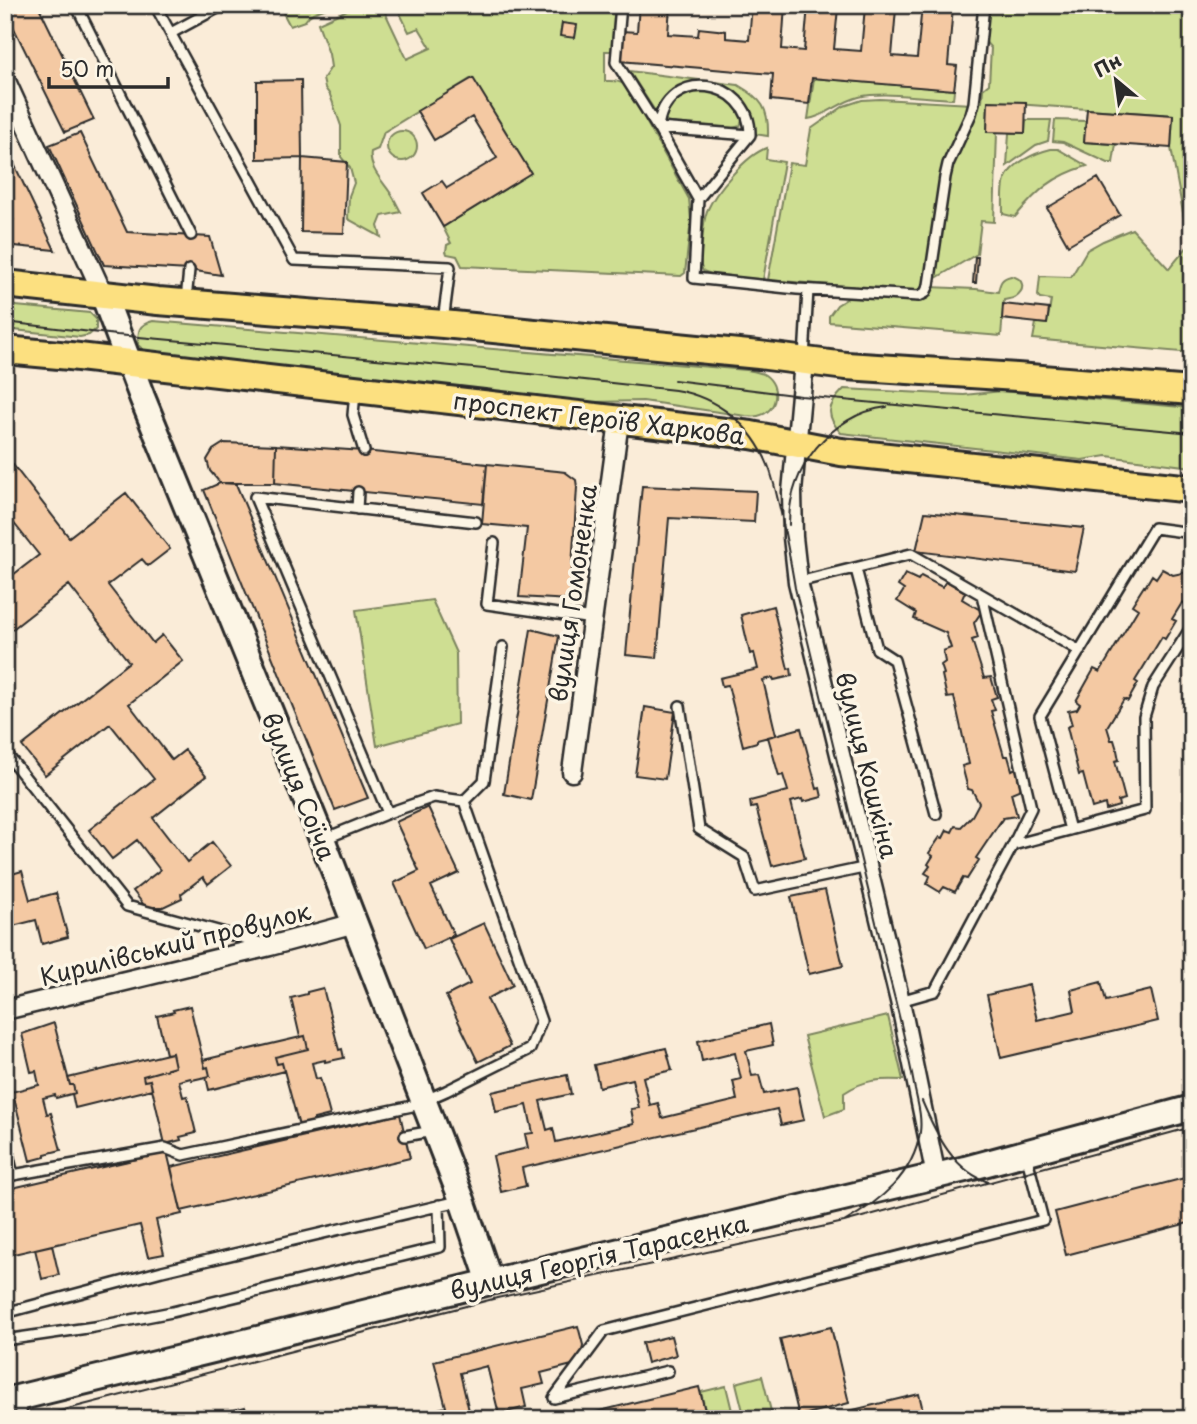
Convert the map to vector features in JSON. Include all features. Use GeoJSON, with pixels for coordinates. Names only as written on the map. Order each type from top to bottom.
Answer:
{"type":"FeatureCollection","features":[{"type":"Feature","properties":{"kind":"main road"},"geometry":{"type":"LineString","coordinates":[[5,284],[186,304],[443,324],[759,355],[804,362],[1192,391]]}},
{"type":"Feature","properties":{"kind":"main road","name":"вулиця Соїча"},"geometry":{"type":"LineString","coordinates":[[103,294],[128,364],[322,839],[424,1101],[435,1130],[451,1203],[490,1282]]}},
{"type":"Feature","properties":{"kind":"main road","name":"проспект Героїв Харкова"},"geometry":{"type":"LineString","coordinates":[[5,350],[751,435],[841,452],[1192,489]]}},
{"type":"Feature","properties":{"kind":"main road","name":"вулиця Георгія Тарасенка"},"geometry":{"type":"LineString","coordinates":[[15,1406],[490,1282],[936,1176],[1192,1108]]}},
{"type":"Feature","properties":{"kind":"street"},"geometry":{"type":"LineString","coordinates":[[5,79],[103,294]]}},
{"type":"Feature","properties":{"kind":"street","name":"вулиця Кошкіна"},"geometry":{"type":"LineString","coordinates":[[804,362],[792,492],[798,582],[900,1001],[936,1176]]}},
{"type":"Feature","properties":{"kind":"street","name":"вулиця Гомоненка"},"geometry":{"type":"LineString","coordinates":[[572,772],[619,421]]}},
{"type":"Feature","properties":{"kind":"street","name":"Кирилівський провулок"},"geometry":{"type":"LineString","coordinates":[[5,1010],[355,923]]}},
{"type":"Feature","properties":{"kind":"lane"},"geometry":{"type":"LineString","coordinates":[[76,5],[191,235]]}},
{"type":"Feature","properties":{"kind":"lane"},"geometry":{"type":"LineString","coordinates":[[155,5],[294,260],[450,267],[443,324]]}},
{"type":"Feature","properties":{"kind":"lane"},"geometry":{"type":"LineString","coordinates":[[171,33],[223,5]]}},
{"type":"Feature","properties":{"kind":"lane"},"geometry":{"type":"LineString","coordinates":[[621,5],[616,62],[658,128],[698,200],[694,278],[808,290],[919,296],[925,293],[929,285],[945,177],[974,103],[984,5]]}},
{"type":"Feature","properties":{"kind":"lane"},"geometry":{"type":"LineString","coordinates":[[658,128],[659,115],[664,106],[673,95],[690,87],[719,89],[732,96],[748,117],[750,135],[698,200]]}},
{"type":"Feature","properties":{"kind":"lane"},"geometry":{"type":"LineString","coordinates":[[658,128],[750,135]]}},
{"type":"Feature","properties":{"kind":"lane"},"geometry":{"type":"LineString","coordinates":[[186,304],[188,270]]}},
{"type":"Feature","properties":{"kind":"lane"},"geometry":{"type":"LineString","coordinates":[[804,362],[808,290]]}},
{"type":"Feature","properties":{"kind":"lane"},"geometry":{"type":"LineString","coordinates":[[355,389],[353,415],[364,451]]}},
{"type":"Feature","properties":{"kind":"lane"},"geometry":{"type":"LineString","coordinates":[[357,509],[358,492]]}},
{"type":"Feature","properties":{"kind":"lane"},"geometry":{"type":"LineString","coordinates":[[388,813],[256,497],[476,522]]}},
{"type":"Feature","properties":{"kind":"lane"},"geometry":{"type":"LineString","coordinates":[[1070,830],[1040,716],[1154,528],[1192,533]]}},
{"type":"Feature","properties":{"kind":"lane"},"geometry":{"type":"LineString","coordinates":[[494,543],[488,604],[593,619]]}},
{"type":"Feature","properties":{"kind":"lane"},"geometry":{"type":"LineString","coordinates":[[798,582],[911,554],[1080,651]]}},
{"type":"Feature","properties":{"kind":"lane"},"geometry":{"type":"LineString","coordinates":[[856,569],[877,649],[894,660],[936,814]]}},
{"type":"Feature","properties":{"kind":"lane"},"geometry":{"type":"LineString","coordinates":[[900,1001],[935,991],[1031,808],[982,595]]}},
{"type":"Feature","properties":{"kind":"lane"},"geometry":{"type":"LineString","coordinates":[[1013,845],[1145,810],[1144,717],[1153,687],[1192,626]]}},
{"type":"Feature","properties":{"kind":"lane"},"geometry":{"type":"LineString","coordinates":[[464,801],[484,782],[503,648]]}},
{"type":"Feature","properties":{"kind":"lane"},"geometry":{"type":"LineString","coordinates":[[680,706],[699,829],[744,857],[755,891],[867,867]]}},
{"type":"Feature","properties":{"kind":"lane"},"geometry":{"type":"LineString","coordinates":[[5,752],[127,906],[270,946]]}},
{"type":"Feature","properties":{"kind":"lane"},"geometry":{"type":"LineString","coordinates":[[322,839],[434,797],[464,801]]}},
{"type":"Feature","properties":{"kind":"lane"},"geometry":{"type":"LineString","coordinates":[[5,1141],[13,1175],[165,1148],[183,1156],[412,1105],[530,1049],[541,1021],[464,801]]}},
{"type":"Feature","properties":{"kind":"lane"},"geometry":{"type":"LineString","coordinates":[[405,1136],[435,1130]]}},
{"type":"Feature","properties":{"kind":"lane"},"geometry":{"type":"LineString","coordinates":[[668,1371],[554,1398],[604,1331],[1043,1220],[1026,1153]]}},
{"type":"Feature","properties":{"kind":"lane"},"geometry":{"type":"LineString","coordinates":[[5,1313],[162,1271],[451,1203],[440,1247],[172,1312],[5,1340]]}},
{"type":"Feature","properties":{"kind":"green space"},"geometry":{"type":"Polygon","coordinates":[[[279,5],[335,5],[290,26],[279,5]]]}},
{"type":"Feature","properties":{"kind":"green space"},"geometry":{"type":"Polygon","coordinates":[[[358,5],[381,5],[407,59],[431,48],[419,28],[409,32],[396,5],[617,5],[613,51],[605,51],[605,81],[619,82],[627,87],[689,199],[691,220],[685,273],[681,276],[462,266],[457,256],[447,254],[447,245],[451,243],[443,227],[530,173],[472,78],[384,132],[378,149],[371,152],[375,170],[401,212],[382,216],[378,226],[381,237],[348,219],[349,196],[354,183],[350,168],[341,157],[341,126],[325,88],[323,79],[331,67],[318,23],[358,5]]]}},
{"type":"Feature","properties":{"kind":"green space"},"geometry":{"type":"Polygon","coordinates":[[[976,5],[1192,5],[1192,353],[1033,339],[1036,323],[1047,324],[1051,300],[1038,296],[1040,276],[1071,277],[1087,250],[1132,229],[1169,269],[1189,245],[1171,148],[1173,115],[988,102],[987,132],[997,132],[994,222],[981,221],[977,254],[926,284],[919,292],[768,280],[789,163],[805,165],[811,129],[844,106],[862,100],[972,104],[982,102],[983,89],[989,84],[991,48],[976,31],[976,5]]]}},
{"type":"Feature","properties":{"kind":"green space"},"geometry":{"type":"Polygon","coordinates":[[[629,71],[738,85],[762,105],[767,118],[768,136],[754,134],[749,115],[737,102],[703,85],[663,104],[657,114],[629,71]]]}},
{"type":"Feature","properties":{"kind":"green space"},"geometry":{"type":"Polygon","coordinates":[[[814,78],[954,90],[953,99],[869,95],[852,99],[820,116],[808,119],[814,78]]]}},
{"type":"Feature","properties":{"kind":"green space"},"geometry":{"type":"Polygon","coordinates":[[[704,90],[717,94],[737,107],[742,119],[740,126],[733,128],[664,121],[663,114],[676,101],[691,92],[704,90]]]}},
{"type":"Feature","properties":{"kind":"green space"},"geometry":{"type":"Polygon","coordinates":[[[1026,120],[1051,120],[1048,141],[1036,145],[1007,166],[1009,133],[1025,133],[1026,120]]]}},
{"type":"Feature","properties":{"kind":"green space"},"geometry":{"type":"Polygon","coordinates":[[[1055,120],[1086,121],[1084,142],[1116,144],[1113,163],[1063,142],[1053,141],[1055,120]]]}},
{"type":"Feature","properties":{"kind":"green space"},"geometry":{"type":"Polygon","coordinates":[[[402,131],[408,132],[416,140],[416,152],[408,160],[402,161],[396,160],[388,152],[387,146],[388,140],[396,132],[402,131]]]}},
{"type":"Feature","properties":{"kind":"green space"},"geometry":{"type":"Polygon","coordinates":[[[767,148],[766,159],[784,162],[763,280],[703,271],[700,258],[703,228],[711,203],[741,166],[767,148]]]}},
{"type":"Feature","properties":{"kind":"green space"},"geometry":{"type":"Polygon","coordinates":[[[1051,149],[1058,149],[1087,166],[1065,174],[1047,185],[1015,217],[1003,214],[1003,188],[1008,174],[1024,160],[1051,149]]]}},
{"type":"Feature","properties":{"kind":"green space"},"geometry":{"type":"Polygon","coordinates":[[[1011,276],[1021,281],[1022,287],[1015,297],[1004,300],[1001,336],[829,322],[829,316],[837,305],[853,295],[919,297],[930,287],[998,292],[1001,281],[1011,276]]]}},
{"type":"Feature","properties":{"kind":"green space"},"geometry":{"type":"Polygon","coordinates":[[[5,305],[90,313],[96,319],[96,329],[89,335],[80,337],[5,329],[5,305]]]}},
{"type":"Feature","properties":{"kind":"green space"},"geometry":{"type":"Polygon","coordinates":[[[153,321],[747,370],[763,374],[770,380],[775,398],[765,414],[746,416],[643,401],[593,402],[147,353],[138,345],[139,332],[144,324],[153,321]]]}},
{"type":"Feature","properties":{"kind":"green space"},"geometry":{"type":"Polygon","coordinates":[[[844,389],[964,395],[1002,391],[1192,408],[1192,467],[1107,456],[1082,460],[841,433],[832,421],[830,411],[844,389]]]}},
{"type":"Feature","properties":{"kind":"green space"},"geometry":{"type":"Polygon","coordinates":[[[432,600],[456,653],[457,724],[377,746],[356,610],[432,600]]]}},
{"type":"Feature","properties":{"kind":"green space"},"geometry":{"type":"Polygon","coordinates":[[[888,1016],[903,1080],[879,1080],[859,1085],[844,1093],[844,1109],[825,1116],[804,1036],[888,1016]]]}},
{"type":"Feature","properties":{"kind":"green space"},"geometry":{"type":"Polygon","coordinates":[[[762,1376],[773,1419],[745,1419],[736,1383],[762,1376]]]}},
{"type":"Feature","properties":{"kind":"green space"},"geometry":{"type":"Polygon","coordinates":[[[726,1386],[734,1419],[707,1419],[701,1392],[726,1386]]]}},
{"type":"Feature","properties":{"kind":"building"},"geometry":{"type":"Polygon","coordinates":[[[5,5],[38,5],[94,120],[65,132],[5,10],[5,5]]]}},
{"type":"Feature","properties":{"kind":"building"},"geometry":{"type":"Polygon","coordinates":[[[639,5],[670,5],[668,34],[698,36],[699,28],[726,31],[726,38],[749,40],[752,5],[785,5],[782,49],[804,51],[808,5],[853,5],[853,10],[838,8],[834,49],[861,51],[865,7],[896,9],[892,56],[917,58],[922,5],[959,5],[959,8],[953,7],[948,65],[957,66],[954,90],[812,78],[809,104],[771,100],[773,74],[620,61],[622,31],[637,32],[639,5]]]}},
{"type":"Feature","properties":{"kind":"building"},"geometry":{"type":"Polygon","coordinates":[[[562,23],[577,25],[575,38],[560,36],[562,23]]]}},
{"type":"Feature","properties":{"kind":"building"},"geometry":{"type":"Polygon","coordinates":[[[473,78],[531,173],[443,227],[423,193],[442,181],[447,188],[497,158],[472,117],[434,140],[417,111],[473,78]]]}},
{"type":"Feature","properties":{"kind":"building"},"geometry":{"type":"Polygon","coordinates":[[[301,80],[302,158],[257,159],[257,81],[301,80]]]}},
{"type":"Feature","properties":{"kind":"building"},"geometry":{"type":"Polygon","coordinates":[[[988,101],[1026,102],[1025,133],[987,132],[988,101]]]}},
{"type":"Feature","properties":{"kind":"building"},"geometry":{"type":"Polygon","coordinates":[[[1087,109],[1173,115],[1171,148],[1084,142],[1087,109]]]}},
{"type":"Feature","properties":{"kind":"building"},"geometry":{"type":"Polygon","coordinates":[[[80,133],[127,232],[210,237],[221,275],[189,270],[104,265],[49,145],[80,133]]]}},
{"type":"Feature","properties":{"kind":"building"},"geometry":{"type":"Polygon","coordinates":[[[5,145],[55,250],[5,245],[5,218],[13,219],[5,203],[5,145]]]}},
{"type":"Feature","properties":{"kind":"building"},"geometry":{"type":"Polygon","coordinates":[[[302,158],[347,162],[344,233],[301,232],[302,158]]]}},
{"type":"Feature","properties":{"kind":"building"},"geometry":{"type":"Polygon","coordinates":[[[1098,178],[1120,215],[1068,245],[1047,208],[1098,178]]]}},
{"type":"Feature","properties":{"kind":"building"},"geometry":{"type":"Polygon","coordinates":[[[975,257],[978,257],[976,283],[973,283],[975,257]]]}},
{"type":"Feature","properties":{"kind":"building"},"geometry":{"type":"Polygon","coordinates":[[[1003,304],[1049,309],[1047,324],[1002,319],[1003,304]]]}},
{"type":"Feature","properties":{"kind":"building"},"geometry":{"type":"Polygon","coordinates":[[[224,443],[276,445],[275,483],[220,483],[210,471],[207,460],[213,450],[224,443]]]}},
{"type":"Feature","properties":{"kind":"building"},"geometry":{"type":"Polygon","coordinates":[[[276,445],[487,464],[483,504],[275,483],[276,445]]]}},
{"type":"Feature","properties":{"kind":"building"},"geometry":{"type":"Polygon","coordinates":[[[5,458],[69,537],[126,493],[170,549],[148,566],[142,559],[108,585],[153,643],[162,635],[183,661],[129,704],[172,760],[185,750],[206,776],[153,818],[187,862],[212,842],[231,866],[208,884],[203,877],[181,894],[182,898],[163,907],[144,905],[133,891],[160,870],[137,840],[112,859],[89,830],[154,779],[110,724],[45,775],[22,746],[129,662],[69,585],[5,635],[5,581],[39,555],[5,512],[5,458]]]}},
{"type":"Feature","properties":{"kind":"building"},"geometry":{"type":"Polygon","coordinates":[[[487,464],[565,472],[576,480],[570,600],[519,597],[527,528],[482,524],[487,464]]]}},
{"type":"Feature","properties":{"kind":"building"},"geometry":{"type":"Polygon","coordinates":[[[220,483],[236,484],[368,798],[335,810],[204,490],[220,483]]]}},
{"type":"Feature","properties":{"kind":"building"},"geometry":{"type":"Polygon","coordinates":[[[642,486],[756,491],[754,522],[669,518],[657,658],[626,655],[642,486]]]}},
{"type":"Feature","properties":{"kind":"building"},"geometry":{"type":"Polygon","coordinates":[[[925,512],[1084,528],[1075,571],[916,551],[925,512]]]}},
{"type":"Feature","properties":{"kind":"building"},"geometry":{"type":"Polygon","coordinates":[[[1162,569],[1173,575],[1192,571],[1192,601],[1182,603],[1172,619],[1176,621],[1165,639],[1162,637],[1135,681],[1138,683],[1128,701],[1124,699],[1107,727],[1117,750],[1119,760],[1115,761],[1125,799],[1118,801],[1119,806],[1106,810],[1105,804],[1092,808],[1083,774],[1079,775],[1067,727],[1072,725],[1068,711],[1077,709],[1080,704],[1076,701],[1094,669],[1100,672],[1138,609],[1132,605],[1152,575],[1156,578],[1162,569]]]}},
{"type":"Feature","properties":{"kind":"building"},"geometry":{"type":"Polygon","coordinates":[[[905,574],[918,580],[921,576],[942,587],[946,581],[965,592],[962,599],[982,611],[974,623],[978,638],[972,640],[984,678],[991,677],[997,697],[991,699],[995,710],[991,711],[1004,756],[1008,756],[1012,770],[1016,768],[1021,789],[1011,793],[1017,816],[1003,818],[976,858],[979,860],[967,879],[963,878],[955,892],[944,887],[940,892],[927,884],[930,876],[925,873],[933,856],[929,853],[947,830],[952,832],[955,826],[961,827],[972,816],[979,803],[972,790],[968,789],[962,766],[969,764],[954,697],[947,698],[942,675],[941,665],[945,662],[943,651],[951,648],[946,633],[914,619],[916,613],[897,601],[904,590],[898,586],[905,574]]]}},
{"type":"Feature","properties":{"kind":"building"},"geometry":{"type":"Polygon","coordinates":[[[773,606],[792,676],[763,680],[776,735],[743,746],[728,685],[722,686],[720,678],[758,669],[754,653],[750,654],[741,615],[773,606]]]}},
{"type":"Feature","properties":{"kind":"building"},"geometry":{"type":"Polygon","coordinates":[[[531,629],[559,636],[531,800],[504,794],[531,629]]]}},
{"type":"Feature","properties":{"kind":"building"},"geometry":{"type":"Polygon","coordinates":[[[645,707],[675,712],[665,779],[635,775],[645,707]]]}},
{"type":"Feature","properties":{"kind":"building"},"geometry":{"type":"Polygon","coordinates":[[[801,728],[817,789],[820,788],[822,797],[791,802],[805,858],[772,866],[756,807],[751,808],[750,801],[788,791],[783,775],[779,776],[768,737],[801,728]]]}},
{"type":"Feature","properties":{"kind":"building"},"geometry":{"type":"Polygon","coordinates":[[[428,807],[459,873],[431,886],[454,935],[424,949],[394,883],[419,871],[396,822],[428,807]]]}},
{"type":"Feature","properties":{"kind":"building"},"geometry":{"type":"Polygon","coordinates":[[[22,871],[30,900],[56,893],[68,937],[42,944],[36,920],[5,928],[5,876],[22,871]]]}},
{"type":"Feature","properties":{"kind":"building"},"geometry":{"type":"Polygon","coordinates":[[[825,890],[843,966],[809,974],[791,897],[825,890]]]}},
{"type":"Feature","properties":{"kind":"building"},"geometry":{"type":"Polygon","coordinates":[[[484,923],[513,985],[487,999],[510,1046],[478,1062],[446,996],[470,984],[449,939],[484,923]]]}},
{"type":"Feature","properties":{"kind":"building"},"geometry":{"type":"Polygon","coordinates":[[[1101,982],[1106,1001],[1151,990],[1158,1021],[1001,1058],[987,995],[1029,985],[1037,1020],[1075,1011],[1071,990],[1101,982]]]}},
{"type":"Feature","properties":{"kind":"building"},"geometry":{"type":"Polygon","coordinates":[[[323,988],[339,1050],[342,1049],[344,1058],[312,1063],[316,1079],[320,1078],[330,1115],[299,1126],[282,1063],[277,1064],[275,1057],[308,1049],[305,1036],[300,1037],[291,998],[323,988]]]}},
{"type":"Feature","properties":{"kind":"building"},"geometry":{"type":"Polygon","coordinates":[[[190,1006],[205,1068],[208,1067],[210,1076],[179,1081],[183,1097],[187,1096],[196,1133],[165,1144],[150,1080],[144,1081],[143,1076],[175,1067],[172,1053],[166,1054],[157,1016],[190,1006]]]}},
{"type":"Feature","properties":{"kind":"building"},"geometry":{"type":"Polygon","coordinates":[[[54,1023],[70,1085],[73,1085],[75,1093],[43,1098],[47,1114],[51,1113],[61,1150],[30,1161],[14,1098],[8,1100],[7,1093],[39,1085],[36,1071],[31,1072],[22,1034],[54,1023]]]}},
{"type":"Feature","properties":{"kind":"building"},"geometry":{"type":"Polygon","coordinates":[[[769,1024],[773,1045],[746,1051],[752,1076],[759,1075],[764,1094],[797,1087],[804,1120],[781,1125],[777,1109],[522,1168],[526,1186],[501,1192],[493,1156],[528,1148],[525,1134],[533,1133],[527,1105],[496,1112],[492,1092],[567,1075],[571,1094],[540,1101],[547,1130],[553,1128],[556,1142],[634,1124],[631,1109],[639,1108],[632,1079],[599,1087],[594,1065],[666,1048],[672,1070],[643,1077],[650,1105],[658,1103],[662,1118],[737,1100],[733,1081],[741,1079],[735,1053],[702,1061],[698,1041],[769,1024]]]}},
{"type":"Feature","properties":{"kind":"building"},"geometry":{"type":"Polygon","coordinates":[[[305,1036],[308,1049],[275,1057],[277,1064],[282,1063],[284,1071],[209,1090],[206,1077],[210,1076],[203,1060],[305,1036]]]}},
{"type":"Feature","properties":{"kind":"building"},"geometry":{"type":"Polygon","coordinates":[[[172,1053],[175,1067],[143,1076],[144,1081],[150,1080],[152,1089],[75,1108],[72,1094],[75,1093],[68,1078],[172,1053]]]}},
{"type":"Feature","properties":{"kind":"building"},"geometry":{"type":"Polygon","coordinates":[[[400,1114],[410,1158],[181,1211],[171,1167],[400,1114]]]}},
{"type":"Feature","properties":{"kind":"building"},"geometry":{"type":"Polygon","coordinates":[[[167,1152],[182,1214],[156,1220],[164,1254],[148,1257],[140,1225],[5,1256],[5,1177],[8,1189],[167,1152]]]}},
{"type":"Feature","properties":{"kind":"building"},"geometry":{"type":"Polygon","coordinates":[[[1192,1176],[1192,1222],[1066,1255],[1055,1212],[1192,1176]]]}},
{"type":"Feature","properties":{"kind":"building"},"geometry":{"type":"Polygon","coordinates":[[[52,1245],[59,1275],[42,1279],[35,1249],[52,1245]]]}},
{"type":"Feature","properties":{"kind":"building"},"geometry":{"type":"Polygon","coordinates":[[[578,1326],[583,1345],[578,1361],[541,1373],[544,1384],[522,1389],[526,1407],[499,1414],[487,1366],[460,1373],[471,1419],[399,1419],[446,1407],[434,1361],[578,1326]]]}},
{"type":"Feature","properties":{"kind":"building"},"geometry":{"type":"Polygon","coordinates":[[[831,1327],[849,1403],[799,1416],[780,1339],[831,1327]]]}},
{"type":"Feature","properties":{"kind":"building"},"geometry":{"type":"Polygon","coordinates":[[[671,1336],[676,1355],[647,1363],[642,1343],[671,1336]]]}},
{"type":"Feature","properties":{"kind":"building"},"geometry":{"type":"Polygon","coordinates":[[[699,1387],[707,1419],[568,1419],[640,1401],[699,1387]]]}},
{"type":"Feature","properties":{"kind":"building"},"geometry":{"type":"Polygon","coordinates":[[[919,1394],[925,1419],[820,1419],[820,1418],[919,1394]]]}},
{"type":"Feature","properties":{"kind":"building"},"geometry":{"type":"Polygon","coordinates":[[[245,1407],[249,1419],[202,1419],[245,1407]]]}},
{"type":"Feature","properties":{"kind":"tram line"},"geometry":{"type":"LineString","coordinates":[[5,322],[675,390],[719,406],[743,426],[761,451],[774,483],[795,588],[900,1019],[920,1116],[916,1147],[903,1174],[870,1206],[844,1222]]}},
{"type":"Feature","properties":{"kind":"tram line"},"geometry":{"type":"LineString","coordinates":[[674,380],[801,396],[1192,433]]}},
{"type":"Feature","properties":{"kind":"tram line"},"geometry":{"type":"LineString","coordinates":[[789,525],[796,484],[816,448],[848,421],[866,412],[887,407]]}},
{"type":"Feature","properties":{"kind":"tram line"},"geometry":{"type":"LineString","coordinates":[[922,1101],[948,1151],[967,1171],[992,1183]]}},
{"type":"Feature","properties":{"kind":"tram line"},"geometry":{"type":"LineString","coordinates":[[29,1419],[497,1298],[844,1222],[1192,1127]]}}]}
